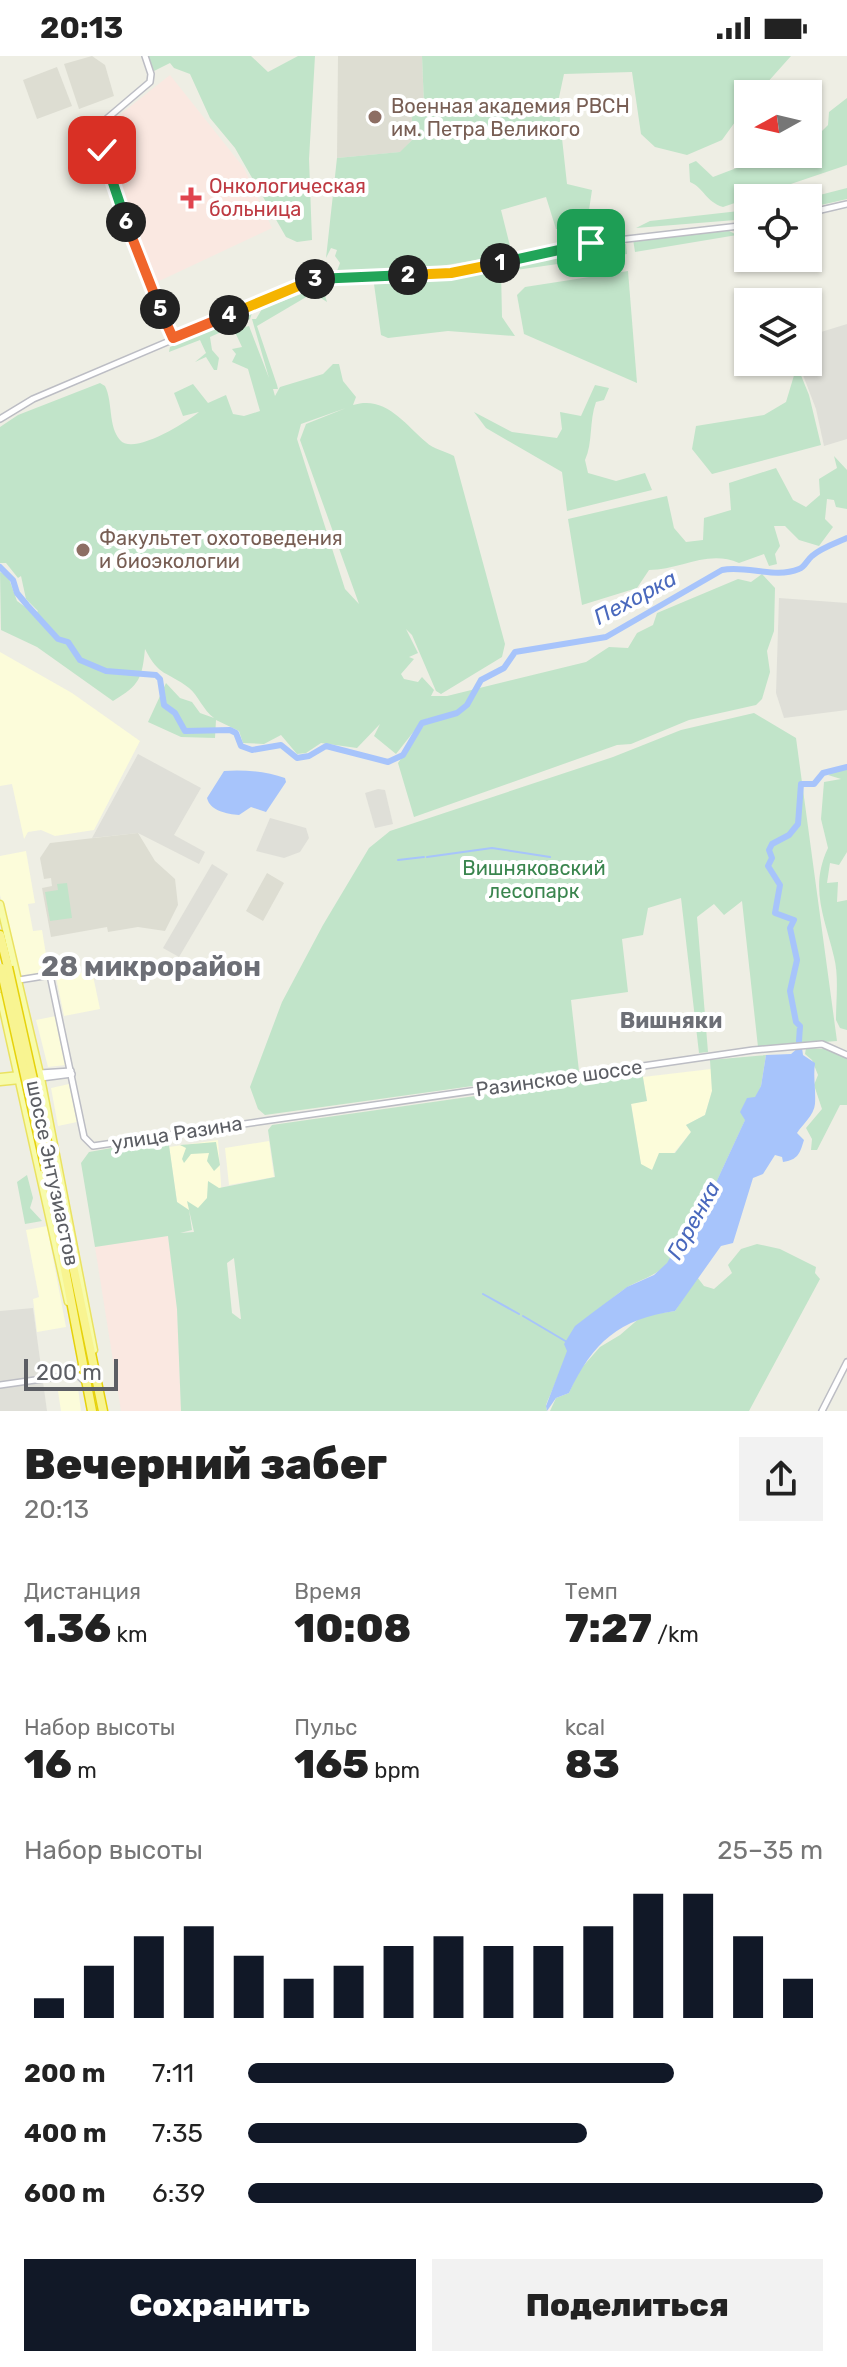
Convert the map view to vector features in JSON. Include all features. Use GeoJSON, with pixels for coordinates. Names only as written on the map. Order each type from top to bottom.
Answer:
{"type":"FeatureCollection","features":[{"type":"Feature","properties":{"kind":"highway","name":"шоссе Энтузиастов"},"geometry":{"type":"LineString","coordinates":[[0,935],[3,967],[103,1411]]}},
{"type":"Feature","properties":{"kind":"highway","name":"шоссе Энтузиастов"},"geometry":{"type":"LineString","coordinates":[[50,1169],[92,1411]]}},
{"type":"Feature","properties":{"kind":"main road"},"geometry":{"type":"LineString","coordinates":[[145,56],[151,74],[150,82],[104,121],[98,133],[136,253],[173,338]]}},
{"type":"Feature","properties":{"kind":"main road"},"geometry":{"type":"LineString","coordinates":[[822,210],[847,204]]}},
{"type":"Feature","properties":{"kind":"main road"},"geometry":{"type":"LineString","coordinates":[[0,419],[33,399],[320,278],[464,271],[566,246],[734,227]]}},
{"type":"Feature","properties":{"kind":"main road"},"geometry":{"type":"LineString","coordinates":[[0,904],[41,1076],[82,1274],[96,1375]]}},
{"type":"Feature","properties":{"kind":"main road"},"geometry":{"type":"LineString","coordinates":[[0,1079],[72,1073],[50,975],[19,980]]}},
{"type":"Feature","properties":{"kind":"main road"},"geometry":{"type":"LineString","coordinates":[[0,996],[79,1344]]}},
{"type":"Feature","properties":{"kind":"main road"},"geometry":{"type":"LineString","coordinates":[[6,1022],[18,1032],[26,1027],[28,1020]]}},
{"type":"Feature","properties":{"kind":"main road","name":"Разинское шоссе"},"geometry":{"type":"LineString","coordinates":[[270,1119],[790,1046],[822,1044],[847,1055]]}},
{"type":"Feature","properties":{"kind":"main road","name":"улица Разина"},"geometry":{"type":"LineString","coordinates":[[72,1073],[86,1142],[93,1146],[270,1119]]}},
{"type":"Feature","properties":{"kind":"main road"},"geometry":{"type":"LineString","coordinates":[[34,1154],[46,1143],[57,1153]]}},
{"type":"Feature","properties":{"kind":"main road"},"geometry":{"type":"LineString","coordinates":[[70,1375],[79,1371],[82,1362]]}},
{"type":"Feature","properties":{"kind":"main road"},"geometry":{"type":"LineString","coordinates":[[822,1411],[847,1362]]}},
{"type":"Feature","properties":{"kind":"main road"},"geometry":{"type":"LineString","coordinates":[[0,1385],[70,1375],[79,1376],[87,1383]]}},
{"type":"Feature","properties":{"kind":"shaded area"},"geometry":{"type":"Polygon","coordinates":[[[92,56],[105,65],[114,96],[79,109],[64,64],[92,56]]]}},
{"type":"Feature","properties":{"kind":"shaded area","name":"Военная академия РВСН им. Петра Великого"},"geometry":{"type":"Polygon","coordinates":[[[338,56],[422,56],[424,107],[412,107],[412,140],[401,152],[337,158],[338,56]]]}},
{"type":"Feature","properties":{"kind":"shaded area"},"geometry":{"type":"Polygon","coordinates":[[[57,67],[72,106],[37,119],[23,80],[57,67]]]}},
{"type":"Feature","properties":{"kind":"shaded area","name":"Онкологическая больница"},"geometry":{"type":"Polygon","coordinates":[[[170,75],[244,168],[272,228],[155,283],[104,140],[108,124],[170,75]]]}},
{"type":"Feature","properties":{"kind":"shaded area"},"geometry":{"type":"Polygon","coordinates":[[[847,324],[847,439],[824,446],[816,409],[803,376],[822,376],[822,332],[847,324]]]}},
{"type":"Feature","properties":{"kind":"shaded area"},"geometry":{"type":"Polygon","coordinates":[[[779,598],[847,603],[847,710],[784,718],[776,693],[779,598]]]}},
{"type":"Feature","properties":{"kind":"shaded area"},"geometry":{"type":"Polygon","coordinates":[[[0,652],[72,693],[140,741],[94,830],[55,836],[41,830],[28,832],[24,839],[12,784],[0,786],[0,652]]]}},
{"type":"Feature","properties":{"kind":"shaded area"},"geometry":{"type":"Polygon","coordinates":[[[138,754],[201,788],[174,835],[205,852],[199,864],[138,833],[92,838],[138,754]]]}},
{"type":"Feature","properties":{"kind":"shaded area"},"geometry":{"type":"Polygon","coordinates":[[[385,790],[393,824],[375,828],[365,793],[385,790]]]}},
{"type":"Feature","properties":{"kind":"shaded area"},"geometry":{"type":"Polygon","coordinates":[[[270,818],[306,828],[309,838],[300,852],[284,858],[256,851],[270,818]]]}},
{"type":"Feature","properties":{"kind":"shaded area"},"geometry":{"type":"Polygon","coordinates":[[[138,833],[155,861],[175,879],[178,905],[165,931],[138,927],[108,932],[107,927],[51,937],[42,888],[52,886],[51,878],[44,879],[40,858],[50,843],[138,833]]]}},
{"type":"Feature","properties":{"kind":"shaded area"},"geometry":{"type":"Polygon","coordinates":[[[26,851],[35,903],[28,904],[33,931],[42,930],[49,973],[21,978],[0,895],[0,856],[26,851]]]}},
{"type":"Feature","properties":{"kind":"shaded area"},"geometry":{"type":"Polygon","coordinates":[[[212,864],[228,874],[179,957],[163,948],[212,864]]]}},
{"type":"Feature","properties":{"kind":"shaded area"},"geometry":{"type":"Polygon","coordinates":[[[267,873],[284,883],[263,921],[246,911],[267,873]]]}},
{"type":"Feature","properties":{"kind":"shaded area"},"geometry":{"type":"Polygon","coordinates":[[[92,971],[100,1009],[64,1016],[56,977],[92,971]]]}},
{"type":"Feature","properties":{"kind":"shaded area"},"geometry":{"type":"Polygon","coordinates":[[[56,1016],[66,1065],[48,1067],[36,1020],[56,1016]]]}},
{"type":"Feature","properties":{"kind":"shaded area"},"geometry":{"type":"Polygon","coordinates":[[[711,1069],[712,1091],[705,1115],[686,1125],[691,1132],[674,1153],[652,1170],[641,1165],[631,1103],[647,1101],[643,1077],[711,1069]]]}},
{"type":"Feature","properties":{"kind":"shaded area"},"geometry":{"type":"Polygon","coordinates":[[[69,1084],[77,1122],[58,1126],[51,1088],[69,1084]]]}},
{"type":"Feature","properties":{"kind":"shaded area"},"geometry":{"type":"Polygon","coordinates":[[[218,1140],[223,1213],[194,1214],[177,1202],[169,1147],[218,1140]]]}},
{"type":"Feature","properties":{"kind":"shaded area"},"geometry":{"type":"Polygon","coordinates":[[[269,1141],[274,1177],[229,1185],[225,1148],[269,1141]]]}},
{"type":"Feature","properties":{"kind":"shaded area"},"geometry":{"type":"Polygon","coordinates":[[[47,1226],[66,1327],[37,1332],[33,1299],[39,1297],[26,1230],[47,1226]]]}},
{"type":"Feature","properties":{"kind":"shaded area"},"geometry":{"type":"Polygon","coordinates":[[[168,1235],[177,1309],[181,1411],[121,1411],[95,1247],[168,1235]]]}},
{"type":"Feature","properties":{"kind":"shaded area"},"geometry":{"type":"Polygon","coordinates":[[[33,1308],[47,1411],[0,1411],[0,1311],[33,1308]]]}},
{"type":"Feature","properties":{"kind":"shaded area"},"geometry":{"type":"Polygon","coordinates":[[[78,1388],[81,1411],[61,1411],[58,1391],[78,1388]]]}},
{"type":"Feature","properties":{"kind":"green space"},"geometry":{"type":"Polygon","coordinates":[[[148,56],[251,56],[268,72],[298,56],[315,56],[309,159],[312,240],[297,242],[286,237],[235,148],[210,118],[190,74],[174,68],[170,63],[154,71],[148,56]]]}},
{"type":"Feature","properties":{"kind":"green space"},"geometry":{"type":"Polygon","coordinates":[[[422,56],[791,56],[770,80],[734,80],[734,123],[722,140],[687,155],[655,147],[641,134],[632,72],[564,74],[558,102],[567,184],[592,190],[589,210],[596,224],[556,229],[546,197],[501,210],[512,254],[423,269],[337,271],[340,263],[335,256],[337,250],[331,248],[326,258],[337,158],[400,152],[412,140],[412,107],[424,106],[422,56]]]}},
{"type":"Feature","properties":{"kind":"green space"},"geometry":{"type":"Polygon","coordinates":[[[847,98],[847,165],[791,184],[734,184],[734,203],[723,207],[690,182],[689,164],[696,161],[713,177],[737,168],[822,168],[822,131],[828,125],[829,112],[847,98]]]}},
{"type":"Feature","properties":{"kind":"green space"},"geometry":{"type":"Polygon","coordinates":[[[847,188],[847,199],[822,205],[822,194],[847,188]]]}},
{"type":"Feature","properties":{"kind":"green space"},"geometry":{"type":"Polygon","coordinates":[[[734,212],[734,220],[636,228],[650,221],[734,212]]]}},
{"type":"Feature","properties":{"kind":"green space"},"geometry":{"type":"Polygon","coordinates":[[[729,231],[734,234],[635,252],[633,239],[729,231]]]}},
{"type":"Feature","properties":{"kind":"green space"},"geometry":{"type":"Polygon","coordinates":[[[626,244],[627,254],[509,271],[547,256],[626,244]]]}},
{"type":"Feature","properties":{"kind":"green space"},"geometry":{"type":"Polygon","coordinates":[[[501,271],[502,317],[515,336],[448,331],[388,338],[381,335],[374,284],[501,271]]]}},
{"type":"Feature","properties":{"kind":"green space"},"geometry":{"type":"Polygon","coordinates":[[[628,271],[637,383],[524,334],[517,295],[525,287],[628,271]]]}},
{"type":"Feature","properties":{"kind":"green space"},"geometry":{"type":"Polygon","coordinates":[[[322,286],[327,302],[313,293],[257,326],[277,385],[278,389],[273,389],[275,396],[280,387],[323,374],[333,364],[339,364],[343,381],[356,397],[353,405],[364,403],[384,407],[429,444],[454,456],[505,644],[502,657],[441,694],[436,691],[412,635],[406,629],[418,653],[409,657],[414,659],[401,674],[404,679],[418,682],[422,677],[434,690],[431,696],[447,696],[586,662],[609,647],[628,648],[637,633],[653,625],[657,613],[738,579],[751,582],[762,574],[775,588],[774,631],[767,651],[770,672],[762,699],[756,705],[689,720],[631,744],[617,745],[414,817],[398,763],[429,718],[422,721],[396,754],[374,736],[380,724],[357,748],[321,743],[306,753],[297,754],[281,735],[264,744],[243,743],[239,731],[216,720],[215,738],[181,737],[148,722],[166,683],[180,698],[192,702],[200,713],[214,718],[189,688],[159,669],[145,649],[138,680],[113,701],[37,647],[1,630],[0,572],[8,576],[17,601],[35,614],[38,611],[26,599],[21,576],[18,578],[6,563],[0,563],[0,427],[18,415],[100,383],[107,392],[116,434],[127,444],[160,436],[199,412],[183,416],[174,393],[193,384],[208,403],[226,395],[233,414],[244,416],[260,411],[248,369],[232,362],[236,354],[232,349],[242,347],[234,330],[249,326],[269,378],[252,319],[256,319],[262,309],[322,286]],[[346,408],[301,424],[297,439],[345,589],[359,604],[300,440],[306,424],[346,408]]]}},
{"type":"Feature","properties":{"kind":"green space"},"geometry":{"type":"Polygon","coordinates":[[[254,307],[250,319],[210,337],[212,350],[219,358],[217,370],[206,357],[195,362],[206,353],[200,340],[169,352],[170,347],[205,333],[205,327],[254,307]]]}},
{"type":"Feature","properties":{"kind":"green space"},"geometry":{"type":"Polygon","coordinates":[[[794,376],[801,376],[821,445],[712,474],[692,449],[696,426],[764,415],[786,402],[794,376]]]}},
{"type":"Feature","properties":{"kind":"green space"},"geometry":{"type":"Polygon","coordinates":[[[595,385],[609,388],[604,400],[596,402],[594,409],[585,460],[588,473],[616,481],[645,473],[652,490],[567,511],[562,472],[486,428],[474,412],[512,432],[557,438],[562,429],[560,412],[581,416],[595,385]]]}},
{"type":"Feature","properties":{"kind":"green space"},"geometry":{"type":"Polygon","coordinates":[[[834,456],[847,470],[847,509],[836,507],[834,500],[827,499],[825,519],[833,527],[819,546],[799,540],[785,526],[774,526],[780,546],[775,554],[777,564],[769,566],[764,554],[739,563],[716,558],[649,570],[637,588],[582,605],[568,519],[667,496],[674,528],[686,542],[703,540],[704,518],[731,510],[729,483],[776,468],[793,500],[806,507],[820,495],[819,479],[837,468],[834,456]]]}},
{"type":"Feature","properties":{"kind":"green space","name":"Вишняковский лесопарк"},"geometry":{"type":"Polygon","coordinates":[[[754,713],[796,738],[837,1041],[758,1047],[742,901],[724,915],[714,904],[697,917],[708,1052],[699,1053],[681,898],[648,908],[643,935],[622,939],[628,992],[571,1000],[579,1071],[265,1115],[258,1109],[250,1087],[282,1002],[369,848],[390,831],[613,757],[681,730],[754,713]]]}},
{"type":"Feature","properties":{"kind":"green space"},"geometry":{"type":"Polygon","coordinates":[[[847,766],[847,852],[839,865],[830,863],[827,883],[838,882],[837,902],[847,900],[847,1030],[840,1028],[836,1020],[836,964],[819,890],[822,863],[828,848],[821,819],[824,782],[841,779],[828,775],[847,766]]]}},
{"type":"Feature","properties":{"kind":"green space"},"geometry":{"type":"Polygon","coordinates":[[[67,883],[72,918],[50,921],[45,892],[58,890],[57,884],[67,883]]]}},
{"type":"Feature","properties":{"kind":"green space"},"geometry":{"type":"Polygon","coordinates":[[[806,1048],[825,1049],[847,1058],[847,1105],[840,1105],[817,1150],[811,1150],[812,1139],[806,1128],[822,1109],[814,1085],[818,1075],[812,1060],[805,1054],[806,1048]]]}},
{"type":"Feature","properties":{"kind":"green space"},"geometry":{"type":"Polygon","coordinates":[[[766,1055],[761,1086],[701,1215],[690,1226],[666,1265],[623,1290],[582,1329],[561,1369],[546,1405],[547,1411],[181,1411],[177,1309],[168,1236],[95,1247],[81,1163],[89,1152],[168,1138],[177,1202],[189,1210],[192,1230],[180,1233],[194,1232],[187,1201],[198,1208],[207,1198],[208,1181],[219,1188],[275,1177],[268,1130],[272,1125],[642,1072],[647,1101],[631,1104],[641,1164],[652,1170],[659,1153],[675,1153],[691,1132],[686,1125],[705,1115],[712,1091],[710,1060],[766,1055]],[[234,1258],[227,1263],[232,1313],[241,1319],[234,1258]]]}},
{"type":"Feature","properties":{"kind":"green space"},"geometry":{"type":"Polygon","coordinates":[[[216,1142],[220,1165],[214,1171],[207,1161],[209,1153],[191,1154],[184,1163],[182,1159],[186,1148],[180,1145],[216,1142]]]}},
{"type":"Feature","properties":{"kind":"green space"},"geometry":{"type":"Polygon","coordinates":[[[27,1175],[33,1198],[30,1208],[42,1221],[25,1224],[17,1182],[27,1175]]]}},
{"type":"Feature","properties":{"kind":"green space"},"geometry":{"type":"Polygon","coordinates":[[[757,1244],[780,1249],[816,1267],[815,1273],[820,1279],[749,1411],[550,1411],[556,1398],[569,1393],[578,1372],[600,1347],[642,1316],[675,1311],[697,1277],[704,1286],[714,1289],[732,1273],[728,1265],[741,1249],[757,1244]]]}},
{"type":"Feature","properties":{"kind":"water"},"geometry":{"type":"Polygon","coordinates":[[[224,771],[263,773],[285,778],[286,782],[266,812],[251,807],[239,815],[229,814],[215,809],[207,798],[224,771]]]}},
{"type":"Feature","properties":{"kind":"water"},"geometry":{"type":"Polygon","coordinates":[[[802,1048],[803,1055],[815,1063],[815,1104],[813,1112],[797,1133],[804,1140],[798,1155],[783,1162],[782,1157],[775,1155],[763,1174],[753,1178],[733,1243],[721,1246],[675,1311],[638,1320],[610,1336],[588,1360],[569,1393],[556,1398],[547,1411],[546,1406],[567,1351],[564,1344],[575,1326],[627,1287],[654,1275],[667,1263],[690,1223],[701,1215],[745,1120],[740,1112],[747,1098],[755,1097],[761,1086],[766,1055],[791,1054],[802,1048]]]}},
{"type":"Feature","properties":{"kind":"waterway","name":"Пехорка"},"geometry":{"type":"LineString","coordinates":[[0,567],[13,580],[17,593],[27,605],[58,639],[68,642],[80,660],[106,671],[156,675],[160,679],[164,705],[175,713],[185,731],[230,730],[236,733],[241,746],[252,750],[281,745],[297,758],[309,756],[326,746],[388,762],[403,755],[422,723],[457,713],[467,705],[481,680],[504,668],[515,652],[606,637],[722,570],[790,572],[801,568],[820,551],[847,538]]}},
{"type":"Feature","properties":{"kind":"waterway","name":"Горенка"},"geometry":{"type":"LineString","coordinates":[[799,1041],[800,1026],[796,1022],[790,991],[797,960],[790,928],[794,920],[775,913],[780,885],[768,866],[772,858],[769,850],[772,844],[789,835],[798,824],[801,784],[814,784],[823,773],[847,767]]}},
{"type":"Feature","properties":{"kind":"waterway"},"geometry":{"type":"LineString","coordinates":[[427,857],[492,848],[550,857]]}},
{"type":"Feature","properties":{"kind":"waterway"},"geometry":{"type":"LineString","coordinates":[[398,860],[424,857]]}},
{"type":"Feature","properties":{"kind":"waterway"},"geometry":{"type":"LineString","coordinates":[[483,1294],[519,1314]]}},
{"type":"Feature","properties":{"kind":"waterway"},"geometry":{"type":"LineString","coordinates":[[523,1316],[567,1342]]}},
{"type":"Feature","properties":{"kind":"place","name":"Военная академия РВСН им. Петра Великого"},"geometry":{"type":"Point","coordinates":[375,117]}},
{"type":"Feature","properties":{"kind":"place","name":"Онкологическая больница"},"geometry":{"type":"Point","coordinates":[191,198]}},
{"type":"Feature","properties":{"kind":"place","name":"Факультет охотоведения и биоэкологии"},"geometry":{"type":"Point","coordinates":[83,550]}},
{"type":"Feature","properties":{"kind":"district","name":"28 микрорайон"},"geometry":{"type":"Point","coordinates":[151,966]}},
{"type":"Feature","properties":{"kind":"district","name":"Вишняки"},"geometry":{"type":"Point","coordinates":[671,1020]}},
{"type":"Feature","properties":{"kind":"route"},"geometry":{"type":"LineString","coordinates":[[102,150],[136,253],[173,338],[320,278],[451,273],[591,243]]}}]}
